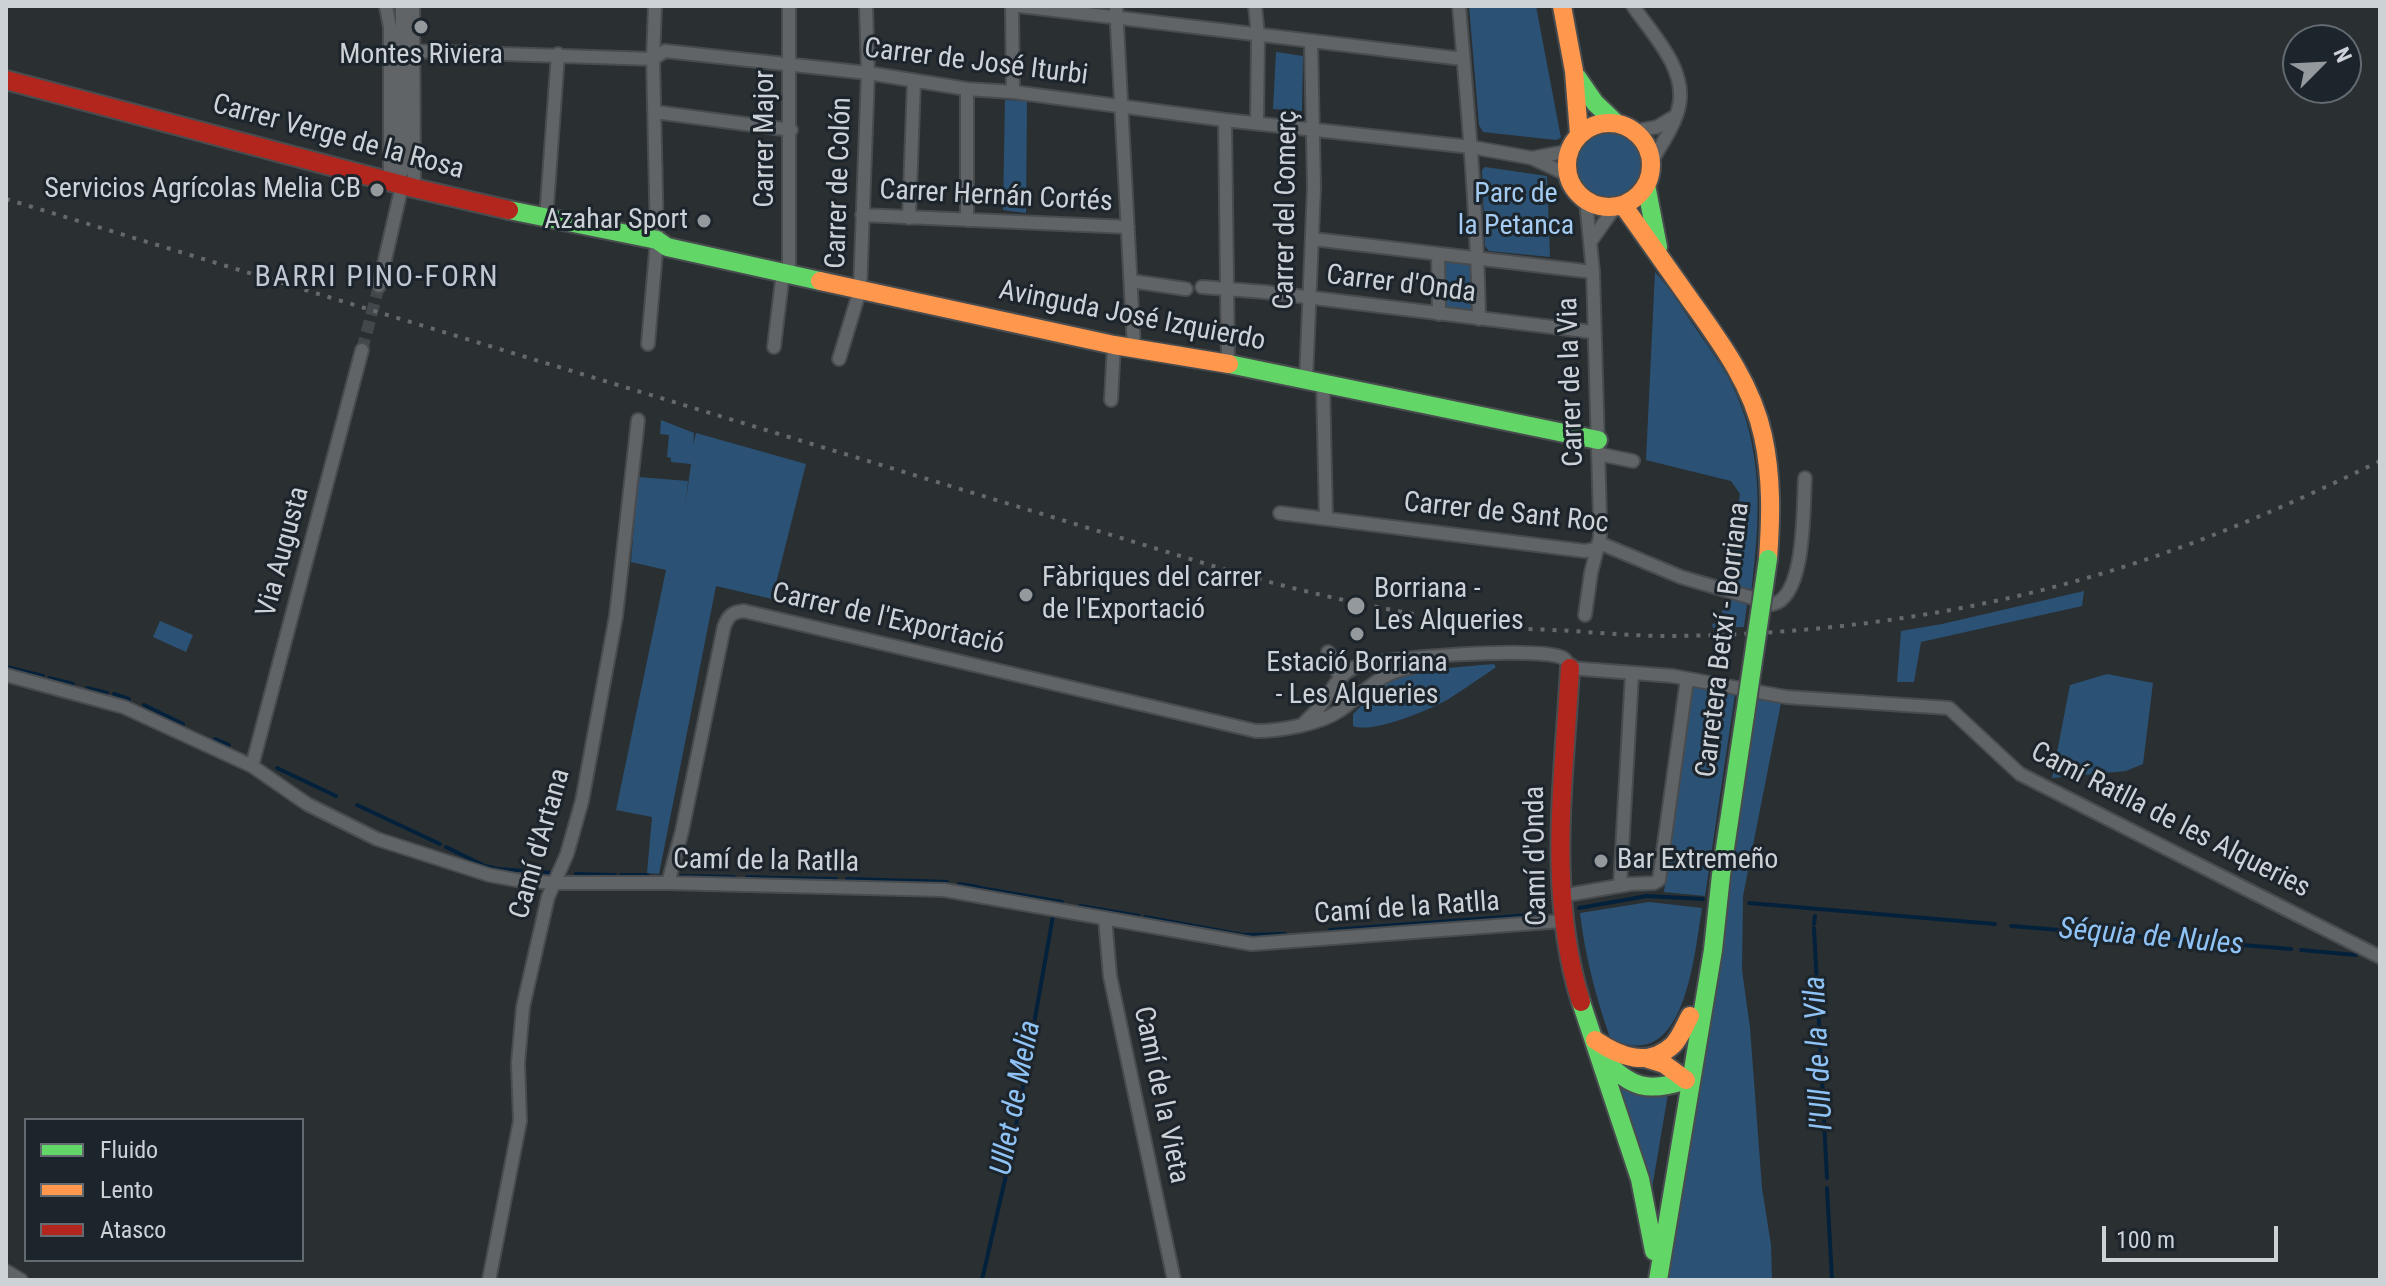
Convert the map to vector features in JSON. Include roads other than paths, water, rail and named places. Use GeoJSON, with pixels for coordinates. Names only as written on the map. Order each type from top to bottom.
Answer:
{"type":"FeatureCollection","features":[{"type":"Feature","properties":{"kind":"street"},"geometry":{"type":"LineString","coordinates":[[386,6],[401,184]]}},
{"type":"Feature","properties":{"kind":"street"},"geometry":{"type":"LineString","coordinates":[[401,184],[402,6]]}},
{"type":"Feature","properties":{"kind":"street"},"geometry":{"type":"LineString","coordinates":[[379,286],[401,184],[413,51],[413,6]]}},
{"type":"Feature","properties":{"kind":"street"},"geometry":{"type":"LineString","coordinates":[[648,344],[657,240],[653,59],[655,6]]}},
{"type":"Feature","properties":{"kind":"street","name":"Carrer Major"},"geometry":{"type":"LineString","coordinates":[[774,347],[786,272],[791,130],[789,6]]}},
{"type":"Feature","properties":{"kind":"street","name":"Carrer de Colón"},"geometry":{"type":"LineString","coordinates":[[839,359],[860,290],[868,73],[866,6]]}},
{"type":"Feature","properties":{"kind":"street"},"geometry":{"type":"LineString","coordinates":[[1012,6],[1013,92]]}},
{"type":"Feature","properties":{"kind":"street"},"geometry":{"type":"LineString","coordinates":[[1020,6],[1116,11],[1258,35],[1463,59]]}},
{"type":"Feature","properties":{"kind":"street"},"geometry":{"type":"LineString","coordinates":[[1255,6],[1258,35],[1257,123]]}},
{"type":"Feature","properties":{"kind":"street"},"geometry":{"type":"LineString","coordinates":[[1459,6],[1471,147],[1479,319]]}},
{"type":"Feature","properties":{"kind":"street"},"geometry":{"type":"LineString","coordinates":[[1562,6],[1574,71],[1579,134]]}},
{"type":"Feature","properties":{"kind":"street"},"geometry":{"type":"LineString","coordinates":[[1591,241],[1619,206],[1632,200],[1646,185],[1651,163],[1677,113],[1681,91],[1676,69],[1633,6]]}},
{"type":"Feature","properties":{"kind":"street"},"geometry":{"type":"LineString","coordinates":[[1116,11],[1134,348]]}},
{"type":"Feature","properties":{"kind":"street","name":"Carrer del Comerç"},"geometry":{"type":"LineString","coordinates":[[1311,41],[1315,130],[1310,298],[1326,518]]}},
{"type":"Feature","properties":{"kind":"street","name":"Carrer de José Iturbi"},"geometry":{"type":"LineString","coordinates":[[413,51],[653,59],[665,51],[790,64],[967,89],[1471,147],[1532,158],[1568,175]]}},
{"type":"Feature","properties":{"kind":"street"},"geometry":{"type":"LineString","coordinates":[[546,219],[558,54]]}},
{"type":"Feature","properties":{"kind":"street"},"geometry":{"type":"LineString","coordinates":[[1574,71],[1595,103],[1616,123],[1635,131],[1645,144],[1651,163]]}},
{"type":"Feature","properties":{"kind":"street","name":"Carrer Verge de la Rosa"},"geometry":{"type":"LineString","coordinates":[[6,80],[401,184],[546,219],[657,240]]}},
{"type":"Feature","properties":{"kind":"street"},"geometry":{"type":"LineString","coordinates":[[909,218],[914,81]]}},
{"type":"Feature","properties":{"kind":"street"},"geometry":{"type":"LineString","coordinates":[[967,89],[967,220]]}},
{"type":"Feature","properties":{"kind":"street"},"geometry":{"type":"LineString","coordinates":[[655,112],[791,130]]}},
{"type":"Feature","properties":{"kind":"street"},"geometry":{"type":"LineString","coordinates":[[1635,131],[1667,123],[1677,113]]}},
{"type":"Feature","properties":{"kind":"street"},"geometry":{"type":"LineString","coordinates":[[1225,120],[1228,364]]}},
{"type":"Feature","properties":{"kind":"street"},"geometry":{"type":"LineString","coordinates":[[1616,123],[1603,123],[1579,134],[1569,151],[1568,175],[1574,190],[1586,201],[1595,205],[1619,206]]}},
{"type":"Feature","properties":{"kind":"street","name":"Carrer de José Iturbi"},"geometry":{"type":"LineString","coordinates":[[1532,158],[1569,151]]}},
{"type":"Feature","properties":{"kind":"street","name":"Carretera Betxí - Borriana"},"geometry":{"type":"LineString","coordinates":[[1646,185],[1658,254]]}},
{"type":"Feature","properties":{"kind":"street","name":"Carrer de la Via"},"geometry":{"type":"LineString","coordinates":[[1585,615],[1600,519],[1593,272],[1586,201]]}},
{"type":"Feature","properties":{"kind":"street","name":"Carretera Betxí - Borriana"},"geometry":{"type":"LineString","coordinates":[[1619,206],[1658,254],[1728,353],[1751,397],[1763,435],[1770,480],[1768,559],[1704,1000],[1656,1280]]}},
{"type":"Feature","properties":{"kind":"street","name":"Carrer Hernán Cortés"},"geometry":{"type":"LineString","coordinates":[[862,215],[1128,227]]}},
{"type":"Feature","properties":{"kind":"street"},"geometry":{"type":"LineString","coordinates":[[1313,239],[1593,272]]}},
{"type":"Feature","properties":{"kind":"street","name":"Avinguda José Izquierdo"},"geometry":{"type":"LineString","coordinates":[[657,240],[667,247],[1114,345],[1315,382],[1599,447],[1633,461]]}},
{"type":"Feature","properties":{"kind":"street"},"geometry":{"type":"LineString","coordinates":[[1438,254],[1439,314]]}},
{"type":"Feature","properties":{"kind":"street"},"geometry":{"type":"LineString","coordinates":[[1131,281],[1186,289]]}},
{"type":"Feature","properties":{"kind":"street","name":"Carrer d'Onda"},"geometry":{"type":"LineString","coordinates":[[1202,287],[1593,332]]}},
{"type":"Feature","properties":{"kind":"street"},"geometry":{"type":"LineString","coordinates":[[1111,400],[1114,345]]}},
{"type":"Feature","properties":{"kind":"street","name":"Via Augusta"},"geometry":{"type":"LineString","coordinates":[[252,766],[362,350]]}},
{"type":"Feature","properties":{"kind":"street","name":"Camí d'Artana"},"geometry":{"type":"LineString","coordinates":[[489,1280],[520,1121],[518,1063],[523,1007],[548,897],[567,854],[582,801],[616,616],[638,420]]}},
{"type":"Feature","properties":{"kind":"street","name":"Carrer de Sant Roc"},"geometry":{"type":"LineString","coordinates":[[1280,513],[1582,550],[1602,544],[1681,577],[1767,603],[1778,603],[1789,591],[1799,561],[1805,478]]}},
{"type":"Feature","properties":{"kind":"street","name":"Carrer de l'Exportació"},"geometry":{"type":"LineString","coordinates":[[668,883],[682,831],[724,627],[728,617],[738,611],[1247,729],[1268,731],[1310,720]]}},
{"type":"Feature","properties":{"kind":"street"},"geometry":{"type":"LineString","coordinates":[[1328,652],[1338,680],[1335,695],[1339,702],[1347,705]]}},
{"type":"Feature","properties":{"kind":"street"},"geometry":{"type":"LineString","coordinates":[[1310,720],[1338,680],[1352,669],[1368,664],[1460,655]]}},
{"type":"Feature","properties":{"kind":"street"},"geometry":{"type":"LineString","coordinates":[[1310,720],[1329,717],[1376,683],[1401,670],[1460,655]]}},
{"type":"Feature","properties":{"kind":"street","name":"Camí Ratlla de les Alqueries"},"geometry":{"type":"LineString","coordinates":[[1460,655],[1556,656],[1567,662],[1570,668],[1687,679],[1786,697],[1949,708],[2020,774],[2380,957]]}},
{"type":"Feature","properties":{"kind":"street"},"geometry":{"type":"LineString","coordinates":[[1368,664],[1376,683]]}},
{"type":"Feature","properties":{"kind":"street","name":"Camí d'Onda"},"geometry":{"type":"LineString","coordinates":[[1570,668],[1561,896],[1563,921],[1570,962],[1640,1179],[1654,1251]]}},
{"type":"Feature","properties":{"kind":"street"},"geometry":{"type":"LineString","coordinates":[[1620,886],[1632,674]]}},
{"type":"Feature","properties":{"kind":"street","name":"Camí de la Ratlla"},"geometry":{"type":"LineString","coordinates":[[6,675],[124,707],[252,766],[307,804],[377,839],[489,875],[516,880],[944,890],[1252,944],[1563,921]]}},
{"type":"Feature","properties":{"kind":"street"},"geometry":{"type":"LineString","coordinates":[[1561,896],[1657,882],[1687,679]]}},
{"type":"Feature","properties":{"kind":"street","name":"Camí de la Vieta"},"geometry":{"type":"LineString","coordinates":[[1105,918],[1110,976],[1174,1280]]}},
{"type":"Feature","properties":{"kind":"street","name":"Carretera Betxí - Borriana"},"geometry":{"type":"LineString","coordinates":[[1656,1280],[1654,1251],[1690,1016],[1716,918]]}},
{"type":"Feature","properties":{"kind":"street"},"geometry":{"type":"LineString","coordinates":[[1673,1189],[1682,1079],[1698,1009],[1704,1000]]}},
{"type":"Feature","properties":{"kind":"street"},"geometry":{"type":"LineString","coordinates":[[1648,1059],[1674,1044],[1690,1016]]}},
{"type":"Feature","properties":{"kind":"street"},"geometry":{"type":"LineString","coordinates":[[1593,1039],[1616,1054],[1664,1064],[1682,1079]]}},
{"type":"Feature","properties":{"kind":"street"},"geometry":{"type":"LineString","coordinates":[[1601,1056],[1613,1069],[1642,1087],[1656,1090],[1682,1079]]}},
{"type":"Feature","properties":{"kind":"street"},"geometry":{"type":"LineString","coordinates":[[6,1271],[21,1280]]}},
{"type":"Feature","properties":{"kind":"waterway","name":"Séquia de Nules"},"geometry":{"type":"LineString","coordinates":[[6,667],[43,676]]}},
{"type":"Feature","properties":{"kind":"waterway","name":"Séquia de Nules"},"geometry":{"type":"LineString","coordinates":[[49,678],[73,684]]}},
{"type":"Feature","properties":{"kind":"waterway","name":"Séquia de Nules"},"geometry":{"type":"LineString","coordinates":[[87,688],[107,693]]}},
{"type":"Feature","properties":{"kind":"waterway","name":"Séquia de Nules"},"geometry":{"type":"LineString","coordinates":[[114,694],[129,699]]}},
{"type":"Feature","properties":{"kind":"waterway","name":"Séquia de Nules"},"geometry":{"type":"LineString","coordinates":[[144,705],[183,724]]}},
{"type":"Feature","properties":{"kind":"waterway","name":"Séquia de Nules"},"geometry":{"type":"LineString","coordinates":[[215,739],[229,745]]}},
{"type":"Feature","properties":{"kind":"waterway","name":"Séquia de Nules"},"geometry":{"type":"LineString","coordinates":[[277,768],[336,796]]}},
{"type":"Feature","properties":{"kind":"waterway","name":"Séquia de Nules"},"geometry":{"type":"LineString","coordinates":[[357,805],[440,844]]}},
{"type":"Feature","properties":{"kind":"waterway","name":"Séquia de Nules"},"geometry":{"type":"LineString","coordinates":[[446,847],[483,865]]}},
{"type":"Feature","properties":{"kind":"waterway","name":"Séquia de Nules"},"geometry":{"type":"LineString","coordinates":[[485,866],[553,873]]}},
{"type":"Feature","properties":{"kind":"waterway","name":"Séquia de Nules"},"geometry":{"type":"LineString","coordinates":[[576,874],[615,875]]}},
{"type":"Feature","properties":{"kind":"waterway","name":"Séquia de Nules"},"geometry":{"type":"LineString","coordinates":[[621,875],[647,875]]}},
{"type":"Feature","properties":{"kind":"waterway","name":"Séquia de Nules"},"geometry":{"type":"LineString","coordinates":[[681,876],[734,877]]}},
{"type":"Feature","properties":{"kind":"waterway","name":"Séquia de Nules"},"geometry":{"type":"LineString","coordinates":[[747,877],[775,878]]}},
{"type":"Feature","properties":{"kind":"waterway","name":"Séquia de Nules"},"geometry":{"type":"LineString","coordinates":[[776,878],[836,879]]}},
{"type":"Feature","properties":{"kind":"waterway","name":"Séquia de Nules"},"geometry":{"type":"LineString","coordinates":[[847,879],[917,881]]}},
{"type":"Feature","properties":{"kind":"waterway","name":"Séquia de Nules"},"geometry":{"type":"LineString","coordinates":[[919,881],[947,882]]}},
{"type":"Feature","properties":{"kind":"waterway","name":"Séquia de Nules"},"geometry":{"type":"LineString","coordinates":[[959,884],[978,887]]}},
{"type":"Feature","properties":{"kind":"waterway","name":"Séquia de Nules"},"geometry":{"type":"LineString","coordinates":[[980,888],[1062,902]]}},
{"type":"Feature","properties":{"kind":"waterway","name":"Séquia de Nules"},"geometry":{"type":"LineString","coordinates":[[1579,908],[1647,896],[1703,899]]}},
{"type":"Feature","properties":{"kind":"waterway","name":"Séquia de Nules"},"geometry":{"type":"LineString","coordinates":[[1749,903],[1995,924]]}},
{"type":"Feature","properties":{"kind":"waterway","name":"Séquia de Nules"},"geometry":{"type":"LineString","coordinates":[[1080,906],[1139,916]]}},
{"type":"Feature","properties":{"kind":"waterway","name":"Séquia de Nules"},"geometry":{"type":"LineString","coordinates":[[1398,925],[1544,914]]}},
{"type":"Feature","properties":{"kind":"waterway","name":"Ullet de Melia"},"geometry":{"type":"LineString","coordinates":[[982,1280],[1012,1149],[1053,916]]}},
{"type":"Feature","properties":{"kind":"waterway","name":"l'Ull de la Vila"},"geometry":{"type":"LineString","coordinates":[[1814,924],[1815,916]]}},
{"type":"Feature","properties":{"kind":"waterway","name":"Séquia de Nules"},"geometry":{"type":"LineString","coordinates":[[1145,917],[1243,935],[1285,934]]}},
{"type":"Feature","properties":{"kind":"waterway","name":"Séquia de Nules"},"geometry":{"type":"LineString","coordinates":[[1330,930],[1397,925]]}},
{"type":"Feature","properties":{"kind":"waterway","name":"Séquia de Nules"},"geometry":{"type":"LineString","coordinates":[[2011,926],[2291,949]]}},
{"type":"Feature","properties":{"kind":"waterway","name":"l'Ull de la Vila"},"geometry":{"type":"LineString","coordinates":[[1814,928],[1827,1178]]}},
{"type":"Feature","properties":{"kind":"waterway","name":"Séquia de Nules"},"geometry":{"type":"LineString","coordinates":[[2301,950],[2356,955]]}},
{"type":"Feature","properties":{"kind":"waterway","name":"l'Ull de la Vila"},"geometry":{"type":"LineString","coordinates":[[1827,1188],[1832,1280]]}},
{"type":"Feature","properties":{"kind":"tunnel"},"geometry":{"type":"LineString","coordinates":[[362,350],[379,286]]}},
{"type":"Feature","properties":{"kind":"railway"},"geometry":{"type":"LineString","coordinates":[[6,199],[1233,572],[1373,606],[1503,628],[1650,636],[1721,635],[1824,628],[1976,605],[2076,581],[2154,557],[2306,496],[2380,461]]}},
{"type":"Feature","properties":{"kind":"place","name":"Montes Riviera"},"geometry":{"type":"Point","coordinates":[421,27]}},
{"type":"Feature","properties":{"kind":"place","name":"Servicios Agrícolas Melia CB"},"geometry":{"type":"Point","coordinates":[377,190]}},
{"type":"Feature","properties":{"kind":"place","name":"Azahar Sport"},"geometry":{"type":"Point","coordinates":[704,221]}},
{"type":"Feature","properties":{"kind":"place","name":"Fàbriques del carrer de l'Exportació"},"geometry":{"type":"Point","coordinates":[1026,595]}},
{"type":"Feature","properties":{"kind":"place","name":"Borriana - Les Alqueries"},"geometry":{"type":"Point","coordinates":[1356,606]}},
{"type":"Feature","properties":{"kind":"place","name":"Estació Borriana - Les Alqueries"},"geometry":{"type":"Point","coordinates":[1357,634]}},
{"type":"Feature","properties":{"kind":"place","name":"Bar Extremeño"},"geometry":{"type":"Point","coordinates":[1601,861]}},
{"type":"Feature","properties":{"kind":"district","name":"BARRI PINO-FORN"},"geometry":{"type":"Point","coordinates":[377,278]}},
{"type":"Feature","properties":{"kind":"park label","name":"Parc de la Petanca"},"geometry":{"type":"Point","coordinates":[1516,211]}}]}
